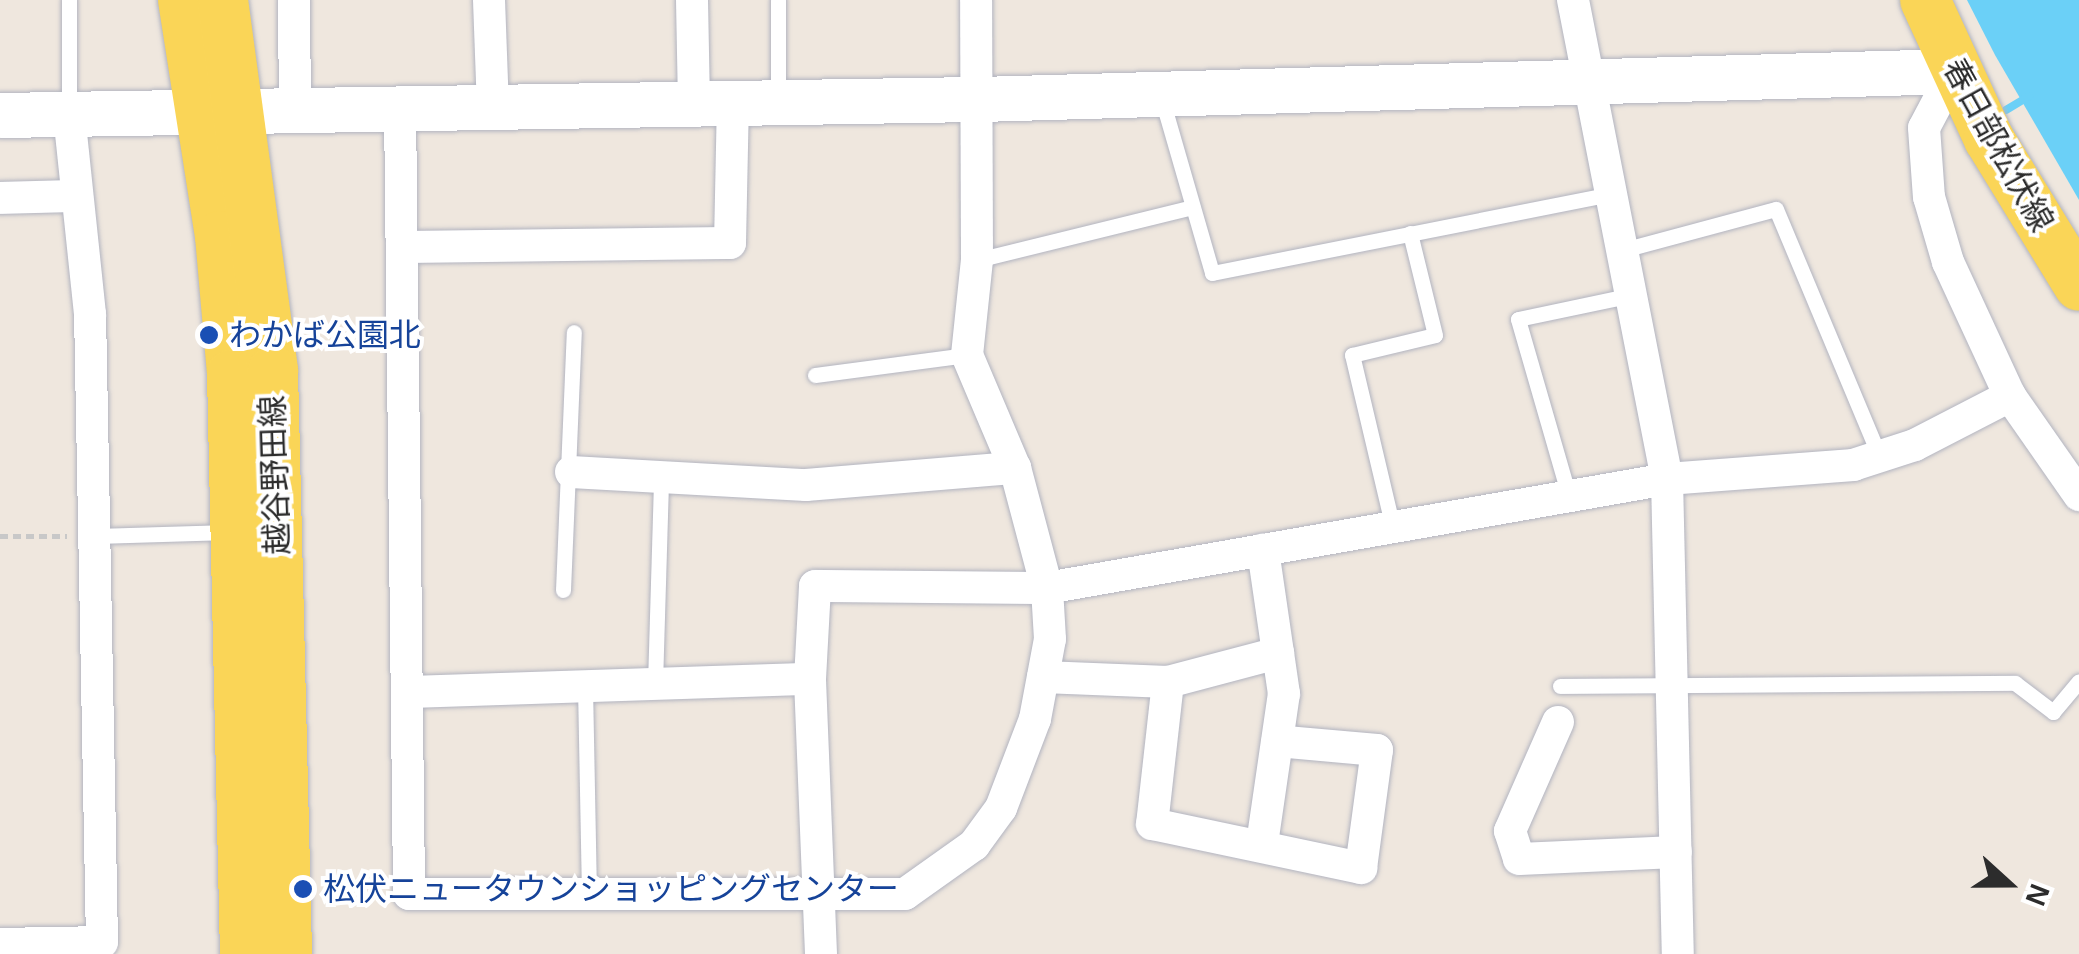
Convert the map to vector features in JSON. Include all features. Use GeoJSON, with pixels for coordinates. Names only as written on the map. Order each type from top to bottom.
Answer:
{"type":"FeatureCollection","features":[{"type":"Feature","properties":{"kind":"main road","name":"越谷野田線"},"geometry":{"type":"LineString","coordinates":[[183,0],[223,110],[272,370],[287,954]]}},
{"type":"Feature","properties":{"kind":"main road","name":"越谷野田線"},"geometry":{"type":"LineString","coordinates":[[223,0],[245,954]]}},
{"type":"Feature","properties":{"kind":"main road","name":"春日部松伏線"},"geometry":{"type":"LineString","coordinates":[[1924,0],[1954,71],[2079,286]]}},
{"type":"Feature","properties":{"kind":"street"},"geometry":{"type":"LineString","coordinates":[[294,0],[295,109]]}},
{"type":"Feature","properties":{"kind":"street"},"geometry":{"type":"LineString","coordinates":[[490,0],[492,107]]}},
{"type":"Feature","properties":{"kind":"street"},"geometry":{"type":"LineString","coordinates":[[402,247],[730,243],[713,103],[692,0]]}},
{"type":"Feature","properties":{"kind":"street"},"geometry":{"type":"LineString","coordinates":[[400,108],[411,692],[409,894],[819,900],[905,894],[974,845],[1001,808],[1043,677],[1047,588],[1015,468],[968,355],[977,260],[980,100],[976,0]]}},
{"type":"Feature","properties":{"kind":"street"},"geometry":{"type":"LineString","coordinates":[[1573,0],[1667,479],[1678,954]]}},
{"type":"Feature","properties":{"kind":"street"},"geometry":{"type":"LineString","coordinates":[[0,115],[980,100],[1591,85],[1954,71],[1924,128],[1929,198],[1948,262],[2010,396],[2079,494]]}},
{"type":"Feature","properties":{"kind":"street"},"geometry":{"type":"LineString","coordinates":[[0,944],[102,942],[90,314],[69,114]]}},
{"type":"Feature","properties":{"kind":"street"},"geometry":{"type":"LineString","coordinates":[[0,198],[76,196]]}},
{"type":"Feature","properties":{"kind":"street"},"geometry":{"type":"LineString","coordinates":[[822,954],[810,680],[815,586],[1047,588],[1667,479],[1853,465],[2010,396]]}},
{"type":"Feature","properties":{"kind":"street"},"geometry":{"type":"LineString","coordinates":[[571,472],[806,485],[1015,468]]}},
{"type":"Feature","properties":{"kind":"street"},"geometry":{"type":"LineString","coordinates":[[1262,844],[1284,694],[1264,550]]}},
{"type":"Feature","properties":{"kind":"street"},"geometry":{"type":"LineString","coordinates":[[1043,677],[1168,682],[1278,653]]}},
{"type":"Feature","properties":{"kind":"street"},"geometry":{"type":"LineString","coordinates":[[411,692],[810,680]]}},
{"type":"Feature","properties":{"kind":"street"},"geometry":{"type":"LineString","coordinates":[[1168,682],[1152,824],[1262,844],[1361,868],[1377,750],[1277,740]]}},
{"type":"Feature","properties":{"kind":"street"},"geometry":{"type":"LineString","coordinates":[[1558,722],[1510,830],[1519,859],[1676,852]]}},
{"type":"Feature","properties":{"kind":"lane"},"geometry":{"type":"LineString","coordinates":[[69,0],[69,114]]}},
{"type":"Feature","properties":{"kind":"lane"},"geometry":{"type":"LineString","coordinates":[[778,0],[778,102]]}},
{"type":"Feature","properties":{"kind":"lane"},"geometry":{"type":"LineString","coordinates":[[1160,94],[1212,273],[1612,194]]}},
{"type":"Feature","properties":{"kind":"lane"},"geometry":{"type":"LineString","coordinates":[[977,260],[1193,207]]}},
{"type":"Feature","properties":{"kind":"lane"},"geometry":{"type":"LineString","coordinates":[[1623,250],[1776,208],[1879,455]]}},
{"type":"Feature","properties":{"kind":"lane"},"geometry":{"type":"LineString","coordinates":[[1392,528],[1352,355],[1434,334],[1410,233]]}},
{"type":"Feature","properties":{"kind":"lane"},"geometry":{"type":"LineString","coordinates":[[1569,496],[1518,319],[1632,295]]}},
{"type":"Feature","properties":{"kind":"lane"},"geometry":{"type":"LineString","coordinates":[[563,590],[574,332]]}},
{"type":"Feature","properties":{"kind":"lane"},"geometry":{"type":"LineString","coordinates":[[815,375],[968,355]]}},
{"type":"Feature","properties":{"kind":"lane"},"geometry":{"type":"LineString","coordinates":[[655,684],[661,476]]}},
{"type":"Feature","properties":{"kind":"lane"},"geometry":{"type":"LineString","coordinates":[[94,536],[238,532]]}},
{"type":"Feature","properties":{"kind":"lane"},"geometry":{"type":"LineString","coordinates":[[1560,686],[2016,683],[2053,712],[2079,681]]}},
{"type":"Feature","properties":{"kind":"lane"},"geometry":{"type":"LineString","coordinates":[[585,686],[589,896]]}},
{"type":"Feature","properties":{"kind":"path"},"geometry":{"type":"LineString","coordinates":[[0,536],[94,536]]}},
{"type":"Feature","properties":{"kind":"water"},"geometry":{"type":"Polygon","coordinates":[[[1967,0],[2079,0],[2079,200],[1995,55],[1967,0]]]}},
{"type":"Feature","properties":{"kind":"waterway"},"geometry":{"type":"LineString","coordinates":[[2006,110],[2029,96]]}},
{"type":"Feature","properties":{"kind":"place","name":"わかば公園北"},"geometry":{"type":"Point","coordinates":[209,335]}},
{"type":"Feature","properties":{"kind":"place","name":"松伏ニュータウンショッピングセンター"},"geometry":{"type":"Point","coordinates":[303,889]}}]}
